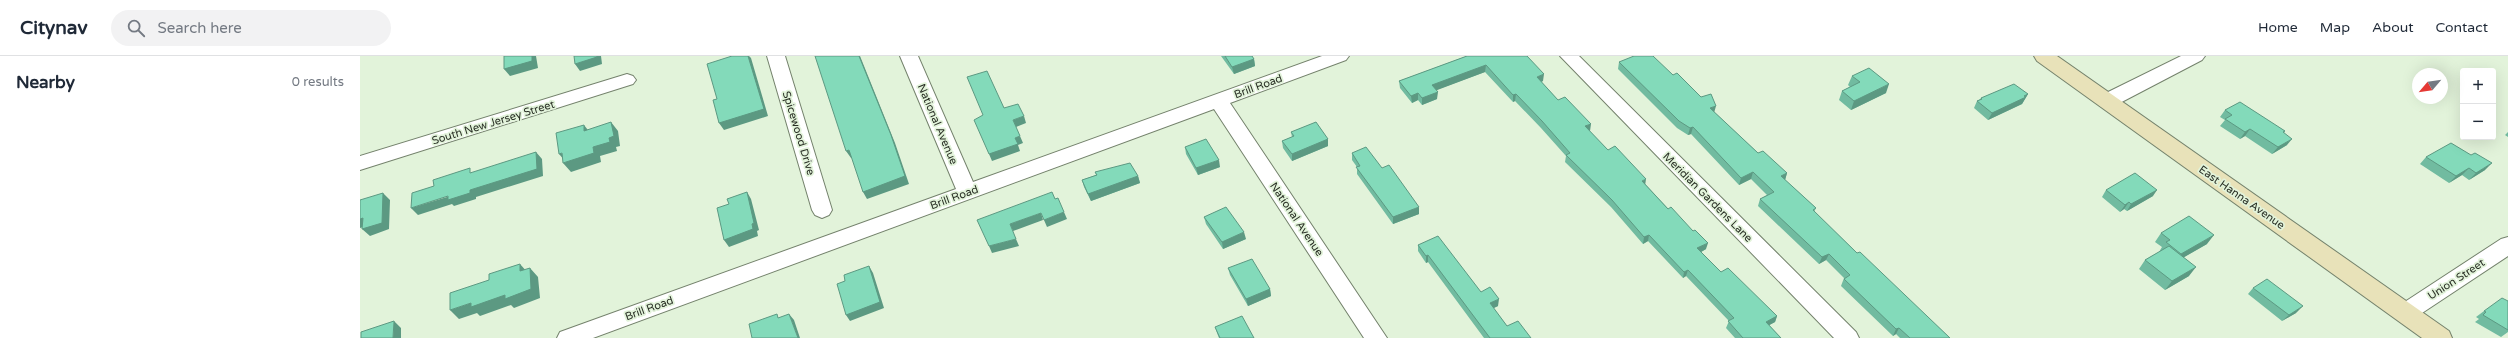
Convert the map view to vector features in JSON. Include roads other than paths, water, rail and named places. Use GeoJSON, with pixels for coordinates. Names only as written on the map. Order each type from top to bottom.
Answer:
{"type":"FeatureCollection","features":[{"type":"Feature","properties":{"kind":"main road","name":"East Hanna Avenue"},"geometry":{"type":"LineString","coordinates":[[2044,56],[2440,338]]}},
{"type":"Feature","properties":{"kind":"street","name":"Spicewood Drive"},"geometry":{"type":"LineString","coordinates":[[776,56],[822,210]]}},
{"type":"Feature","properties":{"kind":"street","name":"National Avenue"},"geometry":{"type":"LineString","coordinates":[[909,56],[966,192]]}},
{"type":"Feature","properties":{"kind":"street","name":"Brill Road"},"geometry":{"type":"LineString","coordinates":[[568,338],[1218,100],[1296,63],[1340,56]]}},
{"type":"Feature","properties":{"kind":"street","name":"Meridian Gardens Lane"},"geometry":{"type":"LineString","coordinates":[[1569,56],[1848,338]]}},
{"type":"Feature","properties":{"kind":"street"},"geometry":{"type":"LineString","coordinates":[[2107,101],[2196,56]]}},
{"type":"Feature","properties":{"kind":"street","name":"South New Jersey Street"},"geometry":{"type":"LineString","coordinates":[[360,163],[627,80]]}},
{"type":"Feature","properties":{"kind":"street","name":"National Avenue"},"geometry":{"type":"LineString","coordinates":[[1218,100],[1376,338]]}},
{"type":"Feature","properties":{"kind":"street","name":"Union Street"},"geometry":{"type":"LineString","coordinates":[[2405,313],[2508,245]]}}]}
